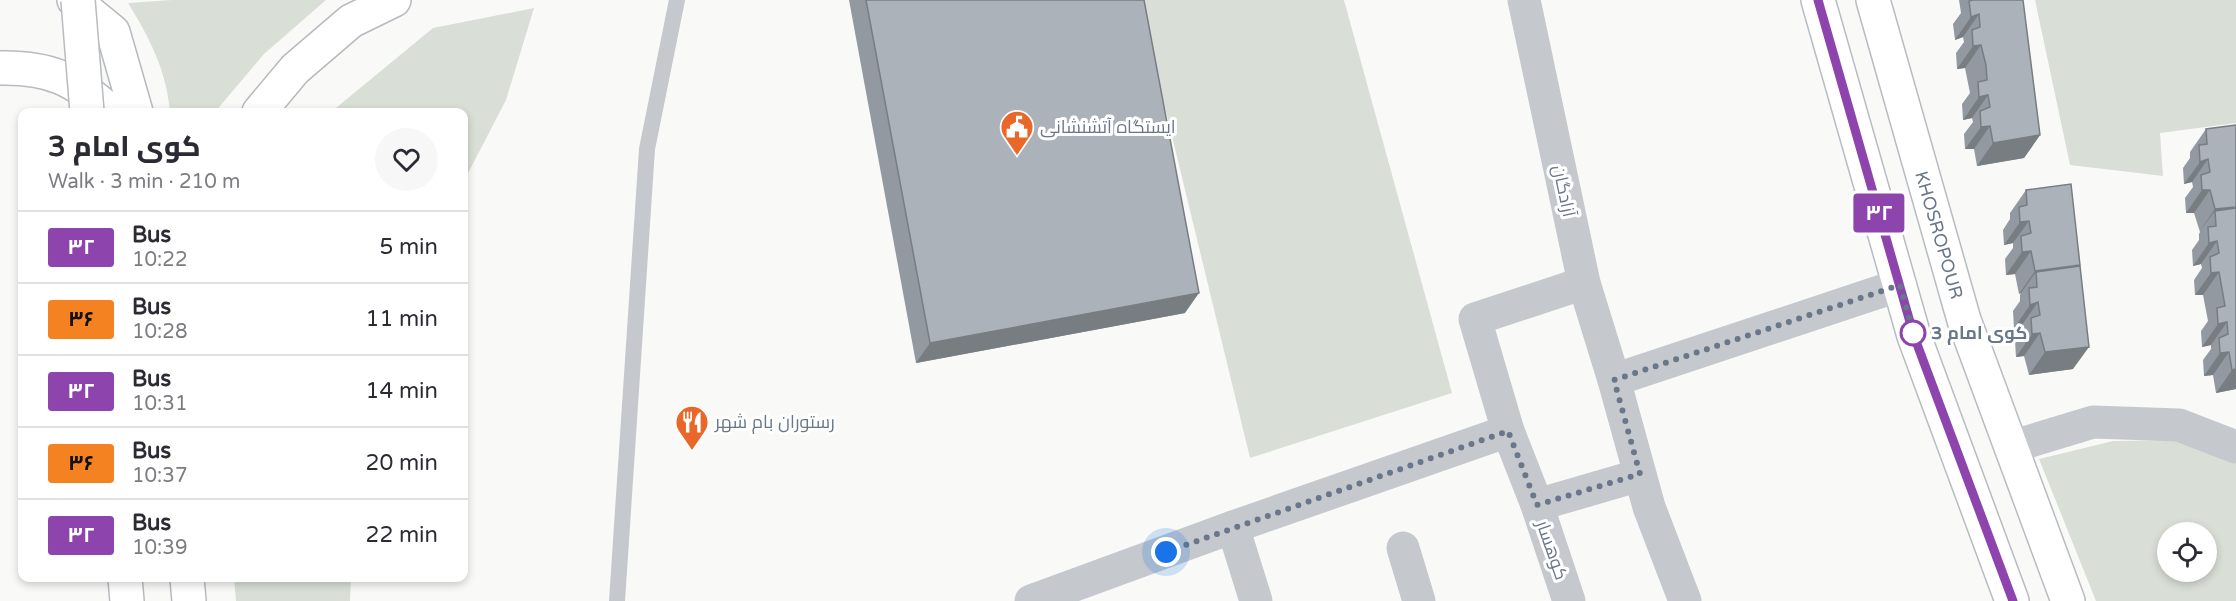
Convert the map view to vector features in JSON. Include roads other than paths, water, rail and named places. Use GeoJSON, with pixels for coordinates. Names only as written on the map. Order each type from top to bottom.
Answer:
{"type":"FeatureCollection","features":[{"type":"Feature","properties":{"kind":"main road"},"geometry":{"type":"LineString","coordinates":[[76,0],[87,108]]}},
{"type":"Feature","properties":{"kind":"main road"},"geometry":{"type":"LineString","coordinates":[[76,0],[113,32],[135,108]]}},
{"type":"Feature","properties":{"kind":"main road"},"geometry":{"type":"LineString","coordinates":[[262,108],[295,69],[351,21],[394,0]]}},
{"type":"Feature","properties":{"kind":"main road"},"geometry":{"type":"LineString","coordinates":[[1818,0],[1914,336],[2013,601]]}},
{"type":"Feature","properties":{"kind":"main road","name":"KHOSROPOUR"},"geometry":{"type":"LineString","coordinates":[[1873,0],[1964,320],[2068,601]]}},
{"type":"Feature","properties":{"kind":"main road"},"geometry":{"type":"LineString","coordinates":[[0,68],[27,67],[58,75],[87,91],[106,108]]}},
{"type":"Feature","properties":{"kind":"main road"},"geometry":{"type":"LineString","coordinates":[[1999,564],[2045,540]]}},
{"type":"Feature","properties":{"kind":"main road"},"geometry":{"type":"LineString","coordinates":[[125,582],[127,601]]}},
{"type":"Feature","properties":{"kind":"main road"},"geometry":{"type":"LineString","coordinates":[[187,582],[189,601]]}},
{"type":"Feature","properties":{"kind":"street","name":"آزادگان"},"geometry":{"type":"LineString","coordinates":[[1524,0],[1584,283],[1649,507],[1684,601]]}},
{"type":"Feature","properties":{"kind":"street","name":"کوهسار"},"geometry":{"type":"LineString","coordinates":[[1569,601],[1537,505],[1508,431],[1475,320],[1584,283]]}},
{"type":"Feature","properties":{"kind":"street"},"geometry":{"type":"LineString","coordinates":[[1614,380],[1900,285]]}},
{"type":"Feature","properties":{"kind":"street"},"geometry":{"type":"LineString","coordinates":[[2011,447],[2093,422],[2179,425],[2236,447]]}},
{"type":"Feature","properties":{"kind":"street"},"geometry":{"type":"LineString","coordinates":[[1031,601],[1233,527],[1508,431]]}},
{"type":"Feature","properties":{"kind":"street"},"geometry":{"type":"LineString","coordinates":[[1537,505],[1640,474]]}},
{"type":"Feature","properties":{"kind":"street"},"geometry":{"type":"LineString","coordinates":[[1233,527],[1257,601]]}},
{"type":"Feature","properties":{"kind":"street"},"geometry":{"type":"LineString","coordinates":[[1403,548],[1419,601]]}},
{"type":"Feature","properties":{"kind":"lane"},"geometry":{"type":"LineString","coordinates":[[617,601],[647,149],[677,0]]}},
{"type":"Feature","properties":{"kind":"place","name":"ایستگاه آتشنشانی"},"geometry":{"type":"Point","coordinates":[1017,156]}},
{"type":"Feature","properties":{"kind":"place","name":"کوی امام 3"},"geometry":{"type":"Point","coordinates":[1913,333]}},
{"type":"Feature","properties":{"kind":"place","name":"رستوران بام شهر"},"geometry":{"type":"Point","coordinates":[692,451]}}]}
